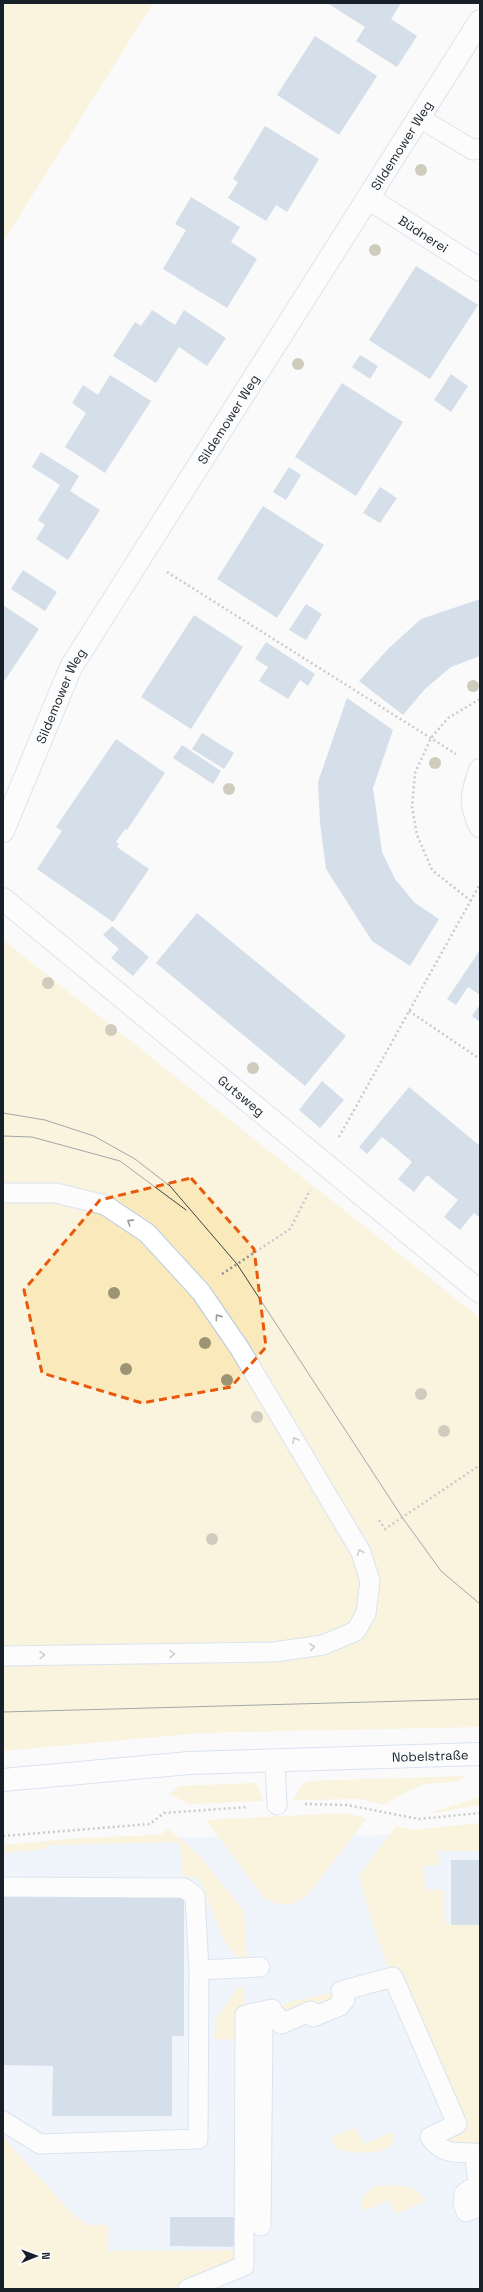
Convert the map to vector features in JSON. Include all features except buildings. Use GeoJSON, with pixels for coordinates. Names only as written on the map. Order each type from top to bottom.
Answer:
{"type":"FeatureCollection","features":[{"type":"Feature","properties":{"kind":"street","name":"Sildemower Weg"},"geometry":{"type":"LineString","coordinates":[[3,831],[71,667],[480,21]]}},
{"type":"Feature","properties":{"kind":"street","name":"Büdnerei"},"geometry":{"type":"LineString","coordinates":[[368,198],[480,270]]}},
{"type":"Feature","properties":{"kind":"street"},"geometry":{"type":"LineString","coordinates":[[480,770],[473,792],[473,811],[480,826]]}},
{"type":"Feature","properties":{"kind":"street","name":"Gutsweg"},"geometry":{"type":"LineString","coordinates":[[3,898],[480,1292]]}},
{"type":"Feature","properties":{"kind":"street","name":"Nobelstraße"},"geometry":{"type":"LineString","coordinates":[[3,1780],[189,1763],[480,1754]]}},
{"type":"Feature","properties":{"kind":"lane"},"geometry":{"type":"LineString","coordinates":[[418,117],[473,150],[480,148]]}},
{"type":"Feature","properties":{"kind":"lane"},"geometry":{"type":"LineString","coordinates":[[3,1193],[56,1193],[105,1205],[147,1233],[201,1292],[240,1349],[361,1552],[370,1582],[366,1613],[356,1631],[323,1646],[274,1652],[3,1656]]}},
{"type":"Feature","properties":{"kind":"lane"},"geometry":{"type":"LineString","coordinates":[[275,1760],[277,1805]]}},
{"type":"Feature","properties":{"kind":"lane"},"geometry":{"type":"LineString","coordinates":[[3,1887],[184,1888],[195,1896],[198,1970],[198,2139],[40,2144],[3,2121]]}},
{"type":"Feature","properties":{"kind":"lane"},"geometry":{"type":"LineString","coordinates":[[198,1970],[260,1967]]}},
{"type":"Feature","properties":{"kind":"lane"},"geometry":{"type":"LineString","coordinates":[[188,2289],[244,2266],[245,2015],[272,2008],[270,2016],[277,2016],[281,2024],[311,2011],[313,2017],[340,2006],[340,2003],[345,2000],[341,1990],[393,1977],[456,2124],[430,2137],[438,2147],[448,2152],[474,2153],[479,2187],[464,2194],[463,2203],[466,2212],[480,2206]]}},
{"type":"Feature","properties":{"kind":"lane"},"geometry":{"type":"LineString","coordinates":[[261,2226],[263,2026]]}},
{"type":"Feature","properties":{"kind":"path"},"geometry":{"type":"LineString","coordinates":[[142,556],[461,758]]}},
{"type":"Feature","properties":{"kind":"path"},"geometry":{"type":"LineString","coordinates":[[471,901],[432,870],[417,835],[412,807],[415,773],[430,738],[448,718],[480,699]]}},
{"type":"Feature","properties":{"kind":"path"},"geometry":{"type":"LineString","coordinates":[[236,1264],[290,1229],[324,1163],[480,884]]}},
{"type":"Feature","properties":{"kind":"path"},"geometry":{"type":"LineString","coordinates":[[409,1011],[480,1059]]}},
{"type":"Feature","properties":{"kind":"path"},"geometry":{"type":"LineString","coordinates":[[379,1520],[386,1530],[480,1465]]}},
{"type":"Feature","properties":{"kind":"path"},"geometry":{"type":"LineString","coordinates":[[3,1836],[150,1824],[164,1813],[277,1805],[347,1804],[419,1819],[480,1813]]}},
{"type":"Feature","properties":{"kind":"highlighted area"},"geometry":{"type":"Polygon","coordinates":[[[191,1178],[254,1249],[266,1347],[231,1387],[142,1403],[42,1373],[24,1290],[100,1200],[191,1178]]]}},
{"type":"Feature","properties":{"kind":"shaded area"},"geometry":{"type":"Polygon","coordinates":[[[3,3],[153,3],[3,242],[3,3]]]}},
{"type":"Feature","properties":{"kind":"shaded area"},"geometry":{"type":"Polygon","coordinates":[[[3,940],[480,1318],[480,1727],[200,1733],[3,1751],[3,940]]]}},
{"type":"Feature","properties":{"kind":"shaded area"},"geometry":{"type":"Polygon","coordinates":[[[466,1776],[452,1782],[426,1784],[420,1786],[394,1798],[384,1805],[361,1799],[293,1800],[300,1788],[307,1781],[466,1776]]]}},
{"type":"Feature","properties":{"kind":"shaded area"},"geometry":{"type":"Polygon","coordinates":[[[256,1783],[263,1801],[189,1804],[169,1794],[180,1786],[256,1783]]]}},
{"type":"Feature","properties":{"kind":"shaded area"},"geometry":{"type":"Polygon","coordinates":[[[480,1797],[480,1805],[427,1814],[480,1797]]]}},
{"type":"Feature","properties":{"kind":"shaded area"},"geometry":{"type":"Polygon","coordinates":[[[345,1813],[367,1818],[307,1896],[296,1902],[286,1904],[271,1902],[265,1899],[206,1820],[345,1813]]]}},
{"type":"Feature","properties":{"kind":"shaded area"},"geometry":{"type":"Polygon","coordinates":[[[480,1823],[480,1851],[438,1851],[439,1865],[424,1866],[425,1889],[443,1890],[445,1922],[451,1925],[480,1925],[480,2153],[438,2147],[456,2125],[390,1971],[368,1908],[359,1876],[396,1826],[413,1830],[480,1823]]]}},
{"type":"Feature","properties":{"kind":"shaded area"},"geometry":{"type":"Polygon","coordinates":[[[169,1829],[198,1854],[244,1911],[247,1960],[240,1961],[225,1942],[202,1885],[197,1878],[182,1875],[180,1842],[50,1845],[44,1849],[3,1853],[3,1845],[82,1838],[154,1835],[161,1834],[169,1829]]]}},
{"type":"Feature","properties":{"kind":"shaded area"},"geometry":{"type":"Polygon","coordinates":[[[480,1830],[480,2289],[119,2289],[3,2177],[3,1846],[82,1838],[401,1835],[480,1830]]]}},
{"type":"Feature","properties":{"kind":"shaded area"},"geometry":{"type":"Polygon","coordinates":[[[239,1987],[244,1987],[245,2040],[214,2039],[216,2018],[239,1987]]]}},
{"type":"Feature","properties":{"kind":"shaded area"},"geometry":{"type":"Polygon","coordinates":[[[341,1991],[345,2000],[281,2024],[272,2009],[294,2001],[341,1991]]]}},
{"type":"Feature","properties":{"kind":"shaded area"},"geometry":{"type":"Polygon","coordinates":[[[355,2128],[364,2144],[392,2132],[393,2141],[389,2147],[382,2151],[363,2153],[336,2148],[331,2137],[355,2128]]]}},
{"type":"Feature","properties":{"kind":"shaded area"},"geometry":{"type":"Polygon","coordinates":[[[3,2137],[74,2216],[88,2225],[109,2225],[107,2251],[245,2250],[244,2266],[188,2289],[3,2289],[3,2137]]]}},
{"type":"Feature","properties":{"kind":"shaded area"},"geometry":{"type":"Polygon","coordinates":[[[398,2185],[410,2187],[416,2190],[426,2201],[396,2214],[389,2200],[363,2211],[361,2205],[363,2196],[376,2186],[398,2185]]]}},
{"type":"Feature","properties":{"kind":"tram line"},"geometry":{"type":"LineString","coordinates":[[3,1113],[45,1120],[94,1136],[135,1159],[170,1186],[237,1264],[402,1517],[441,1571],[480,1604]]}},
{"type":"Feature","properties":{"kind":"tram line"},"geometry":{"type":"LineString","coordinates":[[3,1136],[32,1137],[120,1161],[186,1210]]}},
{"type":"Feature","properties":{"kind":"tram line"},"geometry":{"type":"LineString","coordinates":[[3,1712],[480,1699]]}}]}
